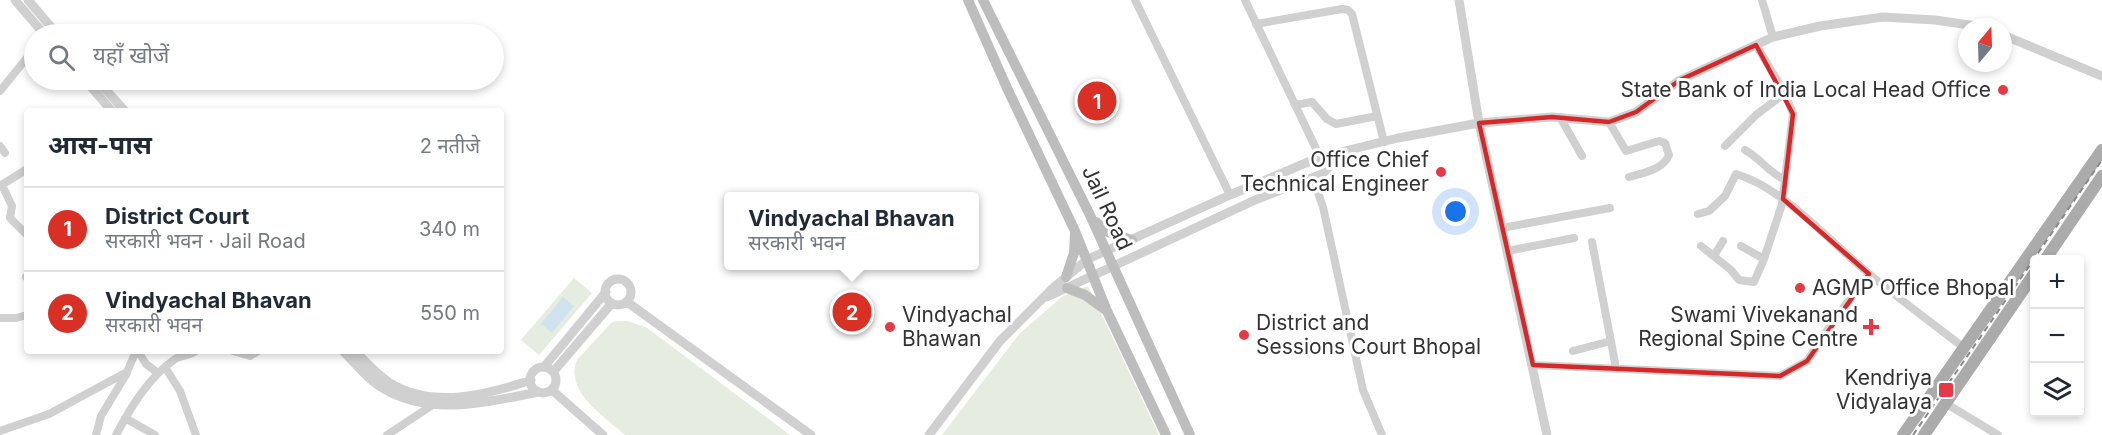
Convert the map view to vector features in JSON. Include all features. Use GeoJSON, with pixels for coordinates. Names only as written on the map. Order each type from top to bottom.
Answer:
{"type":"FeatureCollection","features":[{"type":"Feature","properties":{"kind":"main road","name":"Jail Road"},"geometry":{"type":"LineString","coordinates":[[968,0],[1006,88],[1088,260],[1107,311],[1166,435]]}},
{"type":"Feature","properties":{"kind":"main road","name":"Jail Road"},"geometry":{"type":"LineString","coordinates":[[983,0],[1092,218],[1190,435]]}},
{"type":"Feature","properties":{"kind":"main road"},"geometry":{"type":"LineString","coordinates":[[1903,435],[2102,150]]}},
{"type":"Feature","properties":{"kind":"main road"},"geometry":{"type":"LineString","coordinates":[[2048,255],[2102,176]]}},
{"type":"Feature","properties":{"kind":"main road"},"geometry":{"type":"LineString","coordinates":[[1092,218],[1108,232],[1132,240]]}},
{"type":"Feature","properties":{"kind":"main road"},"geometry":{"type":"LineString","coordinates":[[1075,231],[1074,253],[1067,282],[1107,311]]}},
{"type":"Feature","properties":{"kind":"main road"},"geometry":{"type":"LineString","coordinates":[[1924,435],[2030,280]]}},
{"type":"Feature","properties":{"kind":"street"},"geometry":{"type":"LineString","coordinates":[[15,0],[35,24]]}},
{"type":"Feature","properties":{"kind":"street"},"geometry":{"type":"LineString","coordinates":[[28,0],[48,24]]}},
{"type":"Feature","properties":{"kind":"street"},"geometry":{"type":"LineString","coordinates":[[1135,0],[1230,195]]}},
{"type":"Feature","properties":{"kind":"street"},"geometry":{"type":"LineString","coordinates":[[1245,0],[1320,157]]}},
{"type":"Feature","properties":{"kind":"street"},"geometry":{"type":"LineString","coordinates":[[1459,0],[1479,123],[1547,435]]}},
{"type":"Feature","properties":{"kind":"street"},"geometry":{"type":"LineString","coordinates":[[1761,0],[1773,37]]}},
{"type":"Feature","properties":{"kind":"street"},"geometry":{"type":"LineString","coordinates":[[1256,24],[1338,9],[1348,10],[1352,14],[1384,142]]}},
{"type":"Feature","properties":{"kind":"street"},"geometry":{"type":"LineString","coordinates":[[928,435],[1000,341],[1040,301],[1067,282],[1088,260],[1320,157],[1479,123],[1560,117],[1609,122],[1636,112],[1680,80],[1773,37],[1820,26],[1883,17],[1958,23]]}},
{"type":"Feature","properties":{"kind":"street"},"geometry":{"type":"LineString","coordinates":[[2012,39],[2102,76]]}},
{"type":"Feature","properties":{"kind":"street"},"geometry":{"type":"LineString","coordinates":[[1701,246],[1731,270],[1739,280],[1754,282],[1764,259],[1783,199],[1793,114],[1785,93],[1756,45]]}},
{"type":"Feature","properties":{"kind":"street"},"geometry":{"type":"LineString","coordinates":[[0,91],[24,61]]}},
{"type":"Feature","properties":{"kind":"street"},"geometry":{"type":"LineString","coordinates":[[94,90],[109,108]]}},
{"type":"Feature","properties":{"kind":"street"},"geometry":{"type":"LineString","coordinates":[[106,90],[122,108]]}},
{"type":"Feature","properties":{"kind":"street"},"geometry":{"type":"LineString","coordinates":[[1725,146],[1756,115],[1785,93]]}},
{"type":"Feature","properties":{"kind":"street"},"geometry":{"type":"LineString","coordinates":[[1295,105],[1312,102],[1327,119],[1336,124],[1377,116]]}},
{"type":"Feature","properties":{"kind":"street"},"geometry":{"type":"LineString","coordinates":[[1560,117],[1582,156]]}},
{"type":"Feature","properties":{"kind":"street"},"geometry":{"type":"LineString","coordinates":[[1609,122],[1626,151],[1659,141],[1665,143],[1669,154],[1666,162],[1649,171],[1629,177]]}},
{"type":"Feature","properties":{"kind":"street"},"geometry":{"type":"LineString","coordinates":[[1745,150],[1785,180]]}},
{"type":"Feature","properties":{"kind":"street"},"geometry":{"type":"LineString","coordinates":[[1067,282],[1094,276],[1255,200],[1314,178],[1328,170],[1346,151]]}},
{"type":"Feature","properties":{"kind":"street"},"geometry":{"type":"LineString","coordinates":[[24,171],[1,185],[12,206],[10,218],[24,232]]}},
{"type":"Feature","properties":{"kind":"street"},"geometry":{"type":"LineString","coordinates":[[1698,214],[1709,212],[1725,196],[1736,174],[1754,182],[1783,199],[1869,274],[1963,347]]}},
{"type":"Feature","properties":{"kind":"street"},"geometry":{"type":"LineString","coordinates":[[1314,178],[1323,207],[1363,390],[1382,435]]}},
{"type":"Feature","properties":{"kind":"street"},"geometry":{"type":"LineString","coordinates":[[1502,228],[1610,208]]}},
{"type":"Feature","properties":{"kind":"street"},"geometry":{"type":"LineString","coordinates":[[1508,251],[1574,238]]}},
{"type":"Feature","properties":{"kind":"street"},"geometry":{"type":"LineString","coordinates":[[1714,256],[1723,241]]}},
{"type":"Feature","properties":{"kind":"street"},"geometry":{"type":"LineString","coordinates":[[1592,242],[1616,368]]}},
{"type":"Feature","properties":{"kind":"street"},"geometry":{"type":"LineString","coordinates":[[1741,246],[1764,259]]}},
{"type":"Feature","properties":{"kind":"street"},"geometry":{"type":"LineString","coordinates":[[1533,365],[1780,376],[1807,361],[1834,320],[1869,274]]}},
{"type":"Feature","properties":{"kind":"street"},"geometry":{"type":"LineString","coordinates":[[548,370],[606,292],[610,283],[622,280],[631,290],[630,298],[620,305],[612,303],[607,298],[606,292]]}},
{"type":"Feature","properties":{"kind":"street"},"geometry":{"type":"LineString","coordinates":[[627,302],[811,435]]}},
{"type":"Feature","properties":{"kind":"street"},"geometry":{"type":"LineString","coordinates":[[538,392],[531,384],[535,371],[548,370],[612,303]]}},
{"type":"Feature","properties":{"kind":"street"},"geometry":{"type":"LineString","coordinates":[[0,318],[24,317]]}},
{"type":"Feature","properties":{"kind":"street"},"geometry":{"type":"LineString","coordinates":[[1574,351],[1611,341]]}},
{"type":"Feature","properties":{"kind":"street"},"geometry":{"type":"LineString","coordinates":[[96,435],[101,416],[136,354]]}},
{"type":"Feature","properties":{"kind":"street"},"geometry":{"type":"LineString","coordinates":[[139,354],[146,364],[158,373]]}},
{"type":"Feature","properties":{"kind":"street"},"geometry":{"type":"LineString","coordinates":[[174,354],[177,357]]}},
{"type":"Feature","properties":{"kind":"street"},"geometry":{"type":"LineString","coordinates":[[116,435],[125,418],[158,373],[177,357],[193,354]]}},
{"type":"Feature","properties":{"kind":"street"},"geometry":{"type":"LineString","coordinates":[[346,354],[383,389],[410,400],[434,404],[480,403],[543,393],[552,390],[556,381],[548,370]]}},
{"type":"Feature","properties":{"kind":"street"},"geometry":{"type":"LineString","coordinates":[[358,354],[390,383],[425,395],[477,395],[531,380]]}},
{"type":"Feature","properties":{"kind":"street"},"geometry":{"type":"LineString","coordinates":[[165,367],[180,391],[196,435]]}},
{"type":"Feature","properties":{"kind":"street"},"geometry":{"type":"LineString","coordinates":[[0,431],[49,414],[127,372]]}},
{"type":"Feature","properties":{"kind":"street"},"geometry":{"type":"LineString","coordinates":[[552,390],[603,435]]}},
{"type":"Feature","properties":{"kind":"street"},"geometry":{"type":"LineString","coordinates":[[1945,403],[1998,435]]}},
{"type":"Feature","properties":{"kind":"street"},"geometry":{"type":"LineString","coordinates":[[389,434],[434,404]]}},
{"type":"Feature","properties":{"kind":"street"},"geometry":{"type":"LineString","coordinates":[[125,418],[155,435]]}},
{"type":"Feature","properties":{"kind":"highlighted area"},"geometry":{"type":"Polygon","coordinates":[[[1756,45],[1793,114],[1783,199],[1869,274],[1807,361],[1780,376],[1533,365],[1479,123],[1552,117],[1609,122],[1636,112],[1680,80],[1756,45]]]}},
{"type":"Feature","properties":{"kind":"shaded area"},"geometry":{"type":"Polygon","coordinates":[[[574,278],[592,293],[539,355],[521,340],[574,278]]]}},
{"type":"Feature","properties":{"kind":"shaded area"},"geometry":{"type":"Polygon","coordinates":[[[1088,286],[1159,435],[942,435],[1020,333],[1063,296],[1088,286]]]}},
{"type":"Feature","properties":{"kind":"shaded area"},"geometry":{"type":"Polygon","coordinates":[[[628,321],[647,328],[790,435],[625,435],[598,412],[581,393],[576,383],[575,372],[577,360],[612,322],[628,321]]]}},
{"type":"Feature","properties":{"kind":"water"},"geometry":{"type":"Polygon","coordinates":[[[563,297],[574,306],[552,333],[541,324],[563,297]]]}},
{"type":"Feature","properties":{"kind":"railway"},"geometry":{"type":"LineString","coordinates":[[1913,435],[2102,160]]}},
{"type":"Feature","properties":{"kind":"place","name":"State Bank of India Local Head Office"},"geometry":{"type":"Point","coordinates":[2003,90]}},
{"type":"Feature","properties":{"kind":"place","name":"District Court"},"geometry":{"type":"Point","coordinates":[1097,101]}},
{"type":"Feature","properties":{"kind":"place","name":"Office Chief Technical Engineer"},"geometry":{"type":"Point","coordinates":[1441,172]}},
{"type":"Feature","properties":{"kind":"place","name":"AGMP Office Bhopal"},"geometry":{"type":"Point","coordinates":[1800,288]}},
{"type":"Feature","properties":{"kind":"place","name":"Vindyachal Bhavan"},"geometry":{"type":"Point","coordinates":[852,312]}},
{"type":"Feature","properties":{"kind":"place","name":"Vindyachal Bhawan"},"geometry":{"type":"Point","coordinates":[890,327]}},
{"type":"Feature","properties":{"kind":"place","name":"Swami Vivekanand Regional Spine Centre"},"geometry":{"type":"Point","coordinates":[1871,327]}},
{"type":"Feature","properties":{"kind":"place","name":"District and Sessions Court Bhopal"},"geometry":{"type":"Point","coordinates":[1244,335]}},
{"type":"Feature","properties":{"kind":"place","name":"Kendriya Vidyalaya"},"geometry":{"type":"Point","coordinates":[1946,390]}}]}
